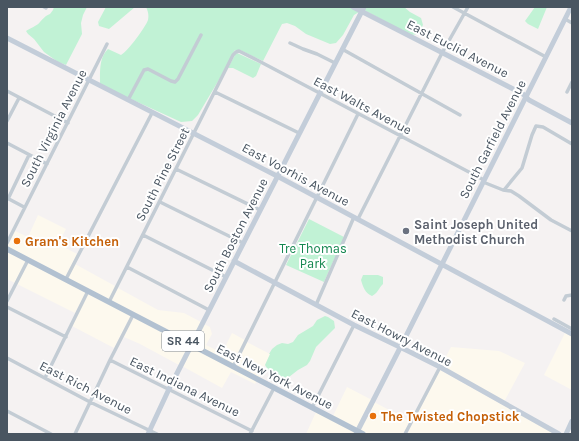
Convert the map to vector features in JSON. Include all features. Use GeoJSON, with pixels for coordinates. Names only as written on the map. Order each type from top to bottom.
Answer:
{"type":"FeatureCollection","features":[{"type":"Feature","properties":{"kind":"main road","name":"East New York Avenue"},"geometry":{"type":"LineString","coordinates":[[7,249],[359,433]]}},
{"type":"Feature","properties":{"kind":"street","name":"East Euclid Avenue"},"geometry":{"type":"LineString","coordinates":[[353,7],[362,9],[442,53],[523,94],[529,100],[572,123]]}},
{"type":"Feature","properties":{"kind":"street"},"geometry":{"type":"LineString","coordinates":[[453,7],[546,57]]}},
{"type":"Feature","properties":{"kind":"street"},"geometry":{"type":"LineString","coordinates":[[316,305],[356,218],[442,53],[468,7]]}},
{"type":"Feature","properties":{"kind":"street","name":"South Garfield Avenue"},"geometry":{"type":"LineString","coordinates":[[359,433],[483,181],[565,19],[570,15],[571,7]]}},
{"type":"Feature","properties":{"kind":"street","name":"South Boston Avenue"},"geometry":{"type":"LineString","coordinates":[[149,432],[191,345],[362,9]]}},
{"type":"Feature","properties":{"kind":"street"},"geometry":{"type":"LineString","coordinates":[[565,19],[572,24]]}},
{"type":"Feature","properties":{"kind":"street"},"geometry":{"type":"LineString","coordinates":[[128,100],[144,70],[148,69],[175,82],[201,35]]}},
{"type":"Feature","properties":{"kind":"street","name":"East Voorhis Avenue"},"geometry":{"type":"LineString","coordinates":[[8,41],[277,176],[572,334]]}},
{"type":"Feature","properties":{"kind":"street"},"geometry":{"type":"LineString","coordinates":[[290,43],[335,63]]}},
{"type":"Feature","properties":{"kind":"street","name":"South Virginia Avenue"},"geometry":{"type":"LineString","coordinates":[[7,243],[107,44]]}},
{"type":"Feature","properties":{"kind":"street"},"geometry":{"type":"LineString","coordinates":[[342,49],[460,115]]}},
{"type":"Feature","properties":{"kind":"street","name":"East Walts Avenue"},"geometry":{"type":"LineString","coordinates":[[233,55],[239,51],[483,181],[510,191],[551,220],[572,231]]}},
{"type":"Feature","properties":{"kind":"street","name":"South Pine Street"},"geometry":{"type":"LineString","coordinates":[[109,302],[233,55]]}},
{"type":"Feature","properties":{"kind":"street"},"geometry":{"type":"LineString","coordinates":[[567,92],[572,82]]}},
{"type":"Feature","properties":{"kind":"street"},"geometry":{"type":"LineString","coordinates":[[7,91],[68,123]]}},
{"type":"Feature","properties":{"kind":"street"},"geometry":{"type":"LineString","coordinates":[[215,92],[299,133]]}},
{"type":"Feature","properties":{"kind":"street"},"geometry":{"type":"LineString","coordinates":[[7,121],[19,98]]}},
{"type":"Feature","properties":{"kind":"street"},"geometry":{"type":"LineString","coordinates":[[66,279],[152,113]]}},
{"type":"Feature","properties":{"kind":"street"},"geometry":{"type":"LineString","coordinates":[[234,367],[358,114]]}},
{"type":"Feature","properties":{"kind":"street"},"geometry":{"type":"LineString","coordinates":[[504,190],[522,168],[536,126],[543,127],[572,144]]}},
{"type":"Feature","properties":{"kind":"street"},"geometry":{"type":"LineString","coordinates":[[7,143],[46,164]]}},
{"type":"Feature","properties":{"kind":"street"},"geometry":{"type":"LineString","coordinates":[[24,207],[7,198],[29,155]]}},
{"type":"Feature","properties":{"kind":"street"},"geometry":{"type":"LineString","coordinates":[[176,169],[260,210]]}},
{"type":"Feature","properties":{"kind":"street"},"geometry":{"type":"LineString","coordinates":[[160,202],[243,244]]}},
{"type":"Feature","properties":{"kind":"street"},"geometry":{"type":"LineString","coordinates":[[566,228],[572,226]]}},
{"type":"Feature","properties":{"kind":"street"},"geometry":{"type":"LineString","coordinates":[[143,235],[226,277]]}},
{"type":"Feature","properties":{"kind":"street"},"geometry":{"type":"LineString","coordinates":[[7,302],[28,260]]}},
{"type":"Feature","properties":{"kind":"street","name":"East Howry Avenue"},"geometry":{"type":"LineString","coordinates":[[234,261],[354,325],[440,367],[559,434]]}},
{"type":"Feature","properties":{"kind":"street"},"geometry":{"type":"LineString","coordinates":[[127,267],[209,310]]}},
{"type":"Feature","properties":{"kind":"street"},"geometry":{"type":"LineString","coordinates":[[45,378],[88,291]]}},
{"type":"Feature","properties":{"kind":"street"},"geometry":{"type":"LineString","coordinates":[[564,300],[566,296],[572,295]]}},
{"type":"Feature","properties":{"kind":"street"},"geometry":{"type":"LineString","coordinates":[[7,307],[66,337]]}},
{"type":"Feature","properties":{"kind":"street"},"geometry":{"type":"LineString","coordinates":[[75,434],[133,314]]}},
{"type":"Feature","properties":{"kind":"street"},"geometry":{"type":"LineString","coordinates":[[554,319],[572,329]]}},
{"type":"Feature","properties":{"kind":"street"},"geometry":{"type":"LineString","coordinates":[[312,408],[354,325]]}},
{"type":"Feature","properties":{"kind":"street","name":"East Rich Avenue"},"geometry":{"type":"LineString","coordinates":[[7,358],[149,432],[157,434]]}},
{"type":"Feature","properties":{"kind":"street","name":"East Indiana Avenue"},"geometry":{"type":"LineString","coordinates":[[110,360],[251,432]]}},
{"type":"Feature","properties":{"kind":"street"},"geometry":{"type":"LineString","coordinates":[[405,434],[440,367]]}},
{"type":"Feature","properties":{"kind":"street"},"geometry":{"type":"LineString","coordinates":[[251,432],[274,388]]}},
{"type":"Feature","properties":{"kind":"street"},"geometry":{"type":"LineString","coordinates":[[7,410],[51,434]]}},
{"type":"Feature","properties":{"kind":"street"},"geometry":{"type":"LineString","coordinates":[[566,434],[572,422]]}},
{"type":"Feature","properties":{"kind":"shaded area"},"geometry":{"type":"Polygon","coordinates":[[[38,215],[66,229],[58,244],[77,254],[65,277],[7,247],[15,231],[28,237],[38,215]]]}},
{"type":"Feature","properties":{"kind":"shaded area"},"geometry":{"type":"Polygon","coordinates":[[[7,251],[26,261],[15,283],[7,279],[7,251]]]}},
{"type":"Feature","properties":{"kind":"shaded area"},"geometry":{"type":"Polygon","coordinates":[[[28,262],[86,292],[75,313],[17,284],[28,262]]]}},
{"type":"Feature","properties":{"kind":"shaded area"},"geometry":{"type":"Polygon","coordinates":[[[75,264],[115,286],[109,300],[68,279],[75,264]]]}},
{"type":"Feature","properties":{"kind":"shaded area"},"geometry":{"type":"Polygon","coordinates":[[[118,288],[158,310],[184,313],[201,322],[191,342],[111,301],[118,288]]]}},
{"type":"Feature","properties":{"kind":"shaded area"},"geometry":{"type":"Polygon","coordinates":[[[88,293],[131,315],[114,348],[72,326],[88,293]]]}},
{"type":"Feature","properties":{"kind":"shaded area"},"geometry":{"type":"Polygon","coordinates":[[[134,317],[189,346],[179,365],[124,337],[134,317]]]}},
{"type":"Feature","properties":{"kind":"shaded area"},"geometry":{"type":"Polygon","coordinates":[[[204,324],[210,327],[212,334],[206,345],[222,353],[232,333],[245,340],[233,364],[194,344],[204,324]]]}},
{"type":"Feature","properties":{"kind":"shaded area"},"geometry":{"type":"Polygon","coordinates":[[[565,333],[572,337],[572,390],[544,375],[565,333]]]}},
{"type":"Feature","properties":{"kind":"shaded area"},"geometry":{"type":"Polygon","coordinates":[[[247,342],[270,354],[259,378],[236,366],[247,342]]]}},
{"type":"Feature","properties":{"kind":"shaded area"},"geometry":{"type":"Polygon","coordinates":[[[192,347],[257,381],[255,384],[231,372],[222,388],[182,366],[192,347]]]}},
{"type":"Feature","properties":{"kind":"shaded area"},"geometry":{"type":"Polygon","coordinates":[[[451,347],[499,351],[525,363],[504,402],[441,366],[451,347]]]}},
{"type":"Feature","properties":{"kind":"shaded area"},"geometry":{"type":"Polygon","coordinates":[[[440,370],[555,434],[407,434],[440,370]]]}},
{"type":"Feature","properties":{"kind":"shaded area"},"geometry":{"type":"Polygon","coordinates":[[[347,387],[372,400],[357,429],[333,416],[347,387]]]}},
{"type":"Feature","properties":{"kind":"shaded area"},"geometry":{"type":"Polygon","coordinates":[[[374,402],[410,421],[403,434],[367,434],[360,430],[374,402]]]}},
{"type":"Feature","properties":{"kind":"shaded area"},"geometry":{"type":"Polygon","coordinates":[[[316,412],[355,432],[354,434],[306,434],[316,412]]]}},
{"type":"Feature","properties":{"kind":"green space"},"geometry":{"type":"Polygon","coordinates":[[[54,7],[87,7],[81,23],[82,34],[66,65],[58,62],[44,52],[26,31],[37,25],[50,14],[54,7]]]}},
{"type":"Feature","properties":{"kind":"green space"},"geometry":{"type":"Polygon","coordinates":[[[106,7],[135,7],[109,29],[99,26],[98,22],[106,7]]]}},
{"type":"Feature","properties":{"kind":"green space"},"geometry":{"type":"Polygon","coordinates":[[[146,7],[349,7],[359,12],[354,15],[343,35],[336,43],[330,44],[306,34],[295,26],[287,23],[282,24],[263,61],[240,50],[235,50],[198,115],[192,121],[181,122],[100,84],[101,65],[105,52],[108,49],[121,55],[128,49],[140,34],[148,20],[146,7]]]}},
{"type":"Feature","properties":{"kind":"green space"},"geometry":{"type":"Polygon","coordinates":[[[365,7],[404,7],[421,18],[423,25],[418,34],[411,35],[364,10],[365,7]]]}},
{"type":"Feature","properties":{"kind":"green space"},"geometry":{"type":"Polygon","coordinates":[[[535,7],[547,7],[538,29],[525,21],[535,7]]]}},
{"type":"Feature","properties":{"kind":"green space"},"geometry":{"type":"Polygon","coordinates":[[[237,53],[261,64],[256,76],[253,78],[233,68],[228,68],[237,53]]]}},
{"type":"Feature","properties":{"kind":"green space","name":"Tre Thomas Park"},"geometry":{"type":"Polygon","coordinates":[[[309,219],[344,237],[324,282],[286,265],[309,219]]]}},
{"type":"Feature","properties":{"kind":"green space"},"geometry":{"type":"Polygon","coordinates":[[[363,275],[378,275],[383,277],[383,284],[372,296],[366,291],[361,280],[363,275]]]}},
{"type":"Feature","properties":{"kind":"green space"},"geometry":{"type":"Polygon","coordinates":[[[325,316],[334,321],[335,328],[316,347],[307,365],[289,377],[284,378],[271,374],[265,365],[272,349],[282,343],[288,344],[293,342],[298,335],[313,326],[317,320],[325,316]]]}},
{"type":"Feature","properties":{"kind":"place","name":"Saint Joseph United Methodist Church"},"geometry":{"type":"Point","coordinates":[406,231]}},
{"type":"Feature","properties":{"kind":"place","name":"Gram's Kitchen"},"geometry":{"type":"Point","coordinates":[17,241]}},
{"type":"Feature","properties":{"kind":"place","name":"The Twisted Chopstick"},"geometry":{"type":"Point","coordinates":[373,416]}}]}
